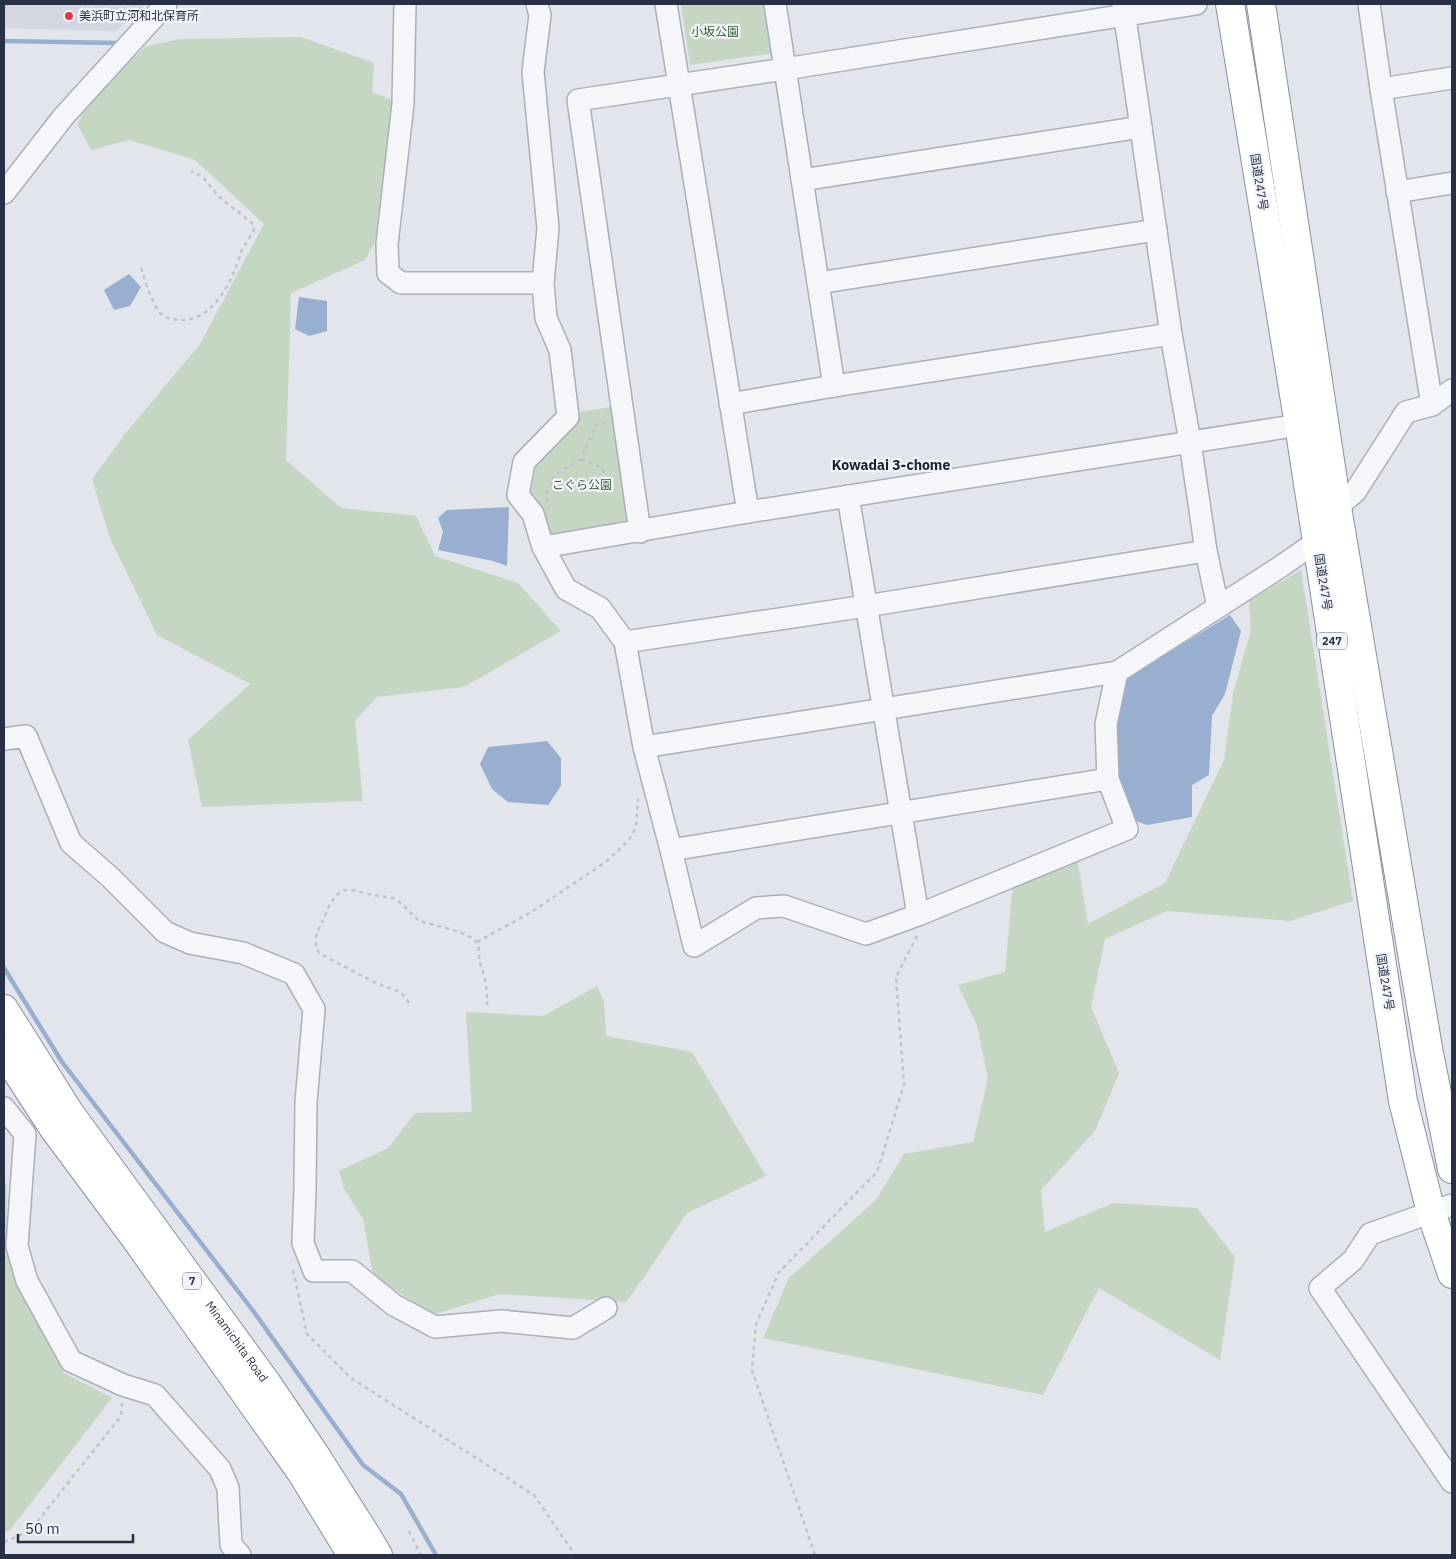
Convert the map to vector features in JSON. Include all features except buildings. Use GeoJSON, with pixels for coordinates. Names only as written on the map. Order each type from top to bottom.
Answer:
{"type":"FeatureCollection","features":[{"type":"Feature","properties":{"kind":"highway","name":"国道247号"},"geometry":{"type":"LineString","coordinates":[[1230,4],[1299,425],[1403,1101],[1442,1208],[1452,1274]]}},
{"type":"Feature","properties":{"kind":"highway","name":"247"},"geometry":{"type":"LineString","coordinates":[[1260,4],[1337,507],[1428,1048],[1452,1169]]}},
{"type":"Feature","properties":{"kind":"highway","name":"Minamichita Road"},"geometry":{"type":"LineString","coordinates":[[4,1010],[69,1112],[266,1382],[378,1555]]}},
{"type":"Feature","properties":{"kind":"highway","name":"Minamichita Road"},"geometry":{"type":"LineString","coordinates":[[4,1052],[54,1129],[135,1238],[301,1472],[352,1555]]}},
{"type":"Feature","properties":{"kind":"street"},"geometry":{"type":"LineString","coordinates":[[4,193],[64,116],[166,4]]}},
{"type":"Feature","properties":{"kind":"street"},"geometry":{"type":"LineString","coordinates":[[405,4],[403,104],[387,244],[388,273],[401,283],[543,283]]}},
{"type":"Feature","properties":{"kind":"street"},"geometry":{"type":"LineString","coordinates":[[537,4],[540,14],[533,72],[548,228],[543,283],[546,318],[560,350],[568,417],[524,462],[518,495],[533,514],[543,548],[566,589],[600,608],[625,642],[644,747],[694,946],[756,908],[784,906],[866,934],[918,915],[1127,829],[1108,779],[1106,724],[1117,672]]}},
{"type":"Feature","properties":{"kind":"street"},"geometry":{"type":"LineString","coordinates":[[666,4],[748,512]]}},
{"type":"Feature","properties":{"kind":"street"},"geometry":{"type":"LineString","coordinates":[[775,4],[834,386]]}},
{"type":"Feature","properties":{"kind":"street"},"geometry":{"type":"LineString","coordinates":[[640,532],[578,100],[785,69],[1124,9],[1196,4]]}},
{"type":"Feature","properties":{"kind":"street"},"geometry":{"type":"LineString","coordinates":[[1369,4],[1432,405]]}},
{"type":"Feature","properties":{"kind":"street"},"geometry":{"type":"LineString","coordinates":[[1124,9],[1171,334],[1190,442],[1206,551],[1218,607]]}},
{"type":"Feature","properties":{"kind":"street"},"geometry":{"type":"LineString","coordinates":[[1381,89],[1452,78]]}},
{"type":"Feature","properties":{"kind":"street"},"geometry":{"type":"LineString","coordinates":[[802,180],[1141,127]]}},
{"type":"Feature","properties":{"kind":"street"},"geometry":{"type":"LineString","coordinates":[[1398,192],[1452,183]]}},
{"type":"Feature","properties":{"kind":"street"},"geometry":{"type":"LineString","coordinates":[[818,283],[1156,230]]}},
{"type":"Feature","properties":{"kind":"street"},"geometry":{"type":"LineString","coordinates":[[730,404],[1171,334]]}},
{"type":"Feature","properties":{"kind":"street"},"geometry":{"type":"LineString","coordinates":[[1337,507],[1355,492],[1406,412],[1432,405],[1452,390]]}},
{"type":"Feature","properties":{"kind":"street"},"geometry":{"type":"LineString","coordinates":[[543,548],[748,512],[1299,425]]}},
{"type":"Feature","properties":{"kind":"street"},"geometry":{"type":"LineString","coordinates":[[848,496],[918,915]]}},
{"type":"Feature","properties":{"kind":"street"},"geometry":{"type":"LineString","coordinates":[[644,747],[1117,672],[1316,542]]}},
{"type":"Feature","properties":{"kind":"street"},"geometry":{"type":"LineString","coordinates":[[625,642],[866,606],[1206,551]]}},
{"type":"Feature","properties":{"kind":"street"},"geometry":{"type":"LineString","coordinates":[[4,738],[26,736],[71,843],[110,877],[165,932],[190,943],[243,954],[294,974],[314,1009],[306,1102],[303,1243],[314,1271],[352,1271],[394,1305],[435,1327],[501,1321],[573,1328],[606,1308]]}},
{"type":"Feature","properties":{"kind":"street"},"geometry":{"type":"LineString","coordinates":[[671,850],[1108,779]]}},
{"type":"Feature","properties":{"kind":"street"},"geometry":{"type":"LineString","coordinates":[[4,1108],[25,1134],[17,1246],[27,1281],[72,1361],[123,1385],[155,1395],[220,1469],[228,1488],[231,1545],[240,1555]]}},
{"type":"Feature","properties":{"kind":"street"},"geometry":{"type":"LineString","coordinates":[[1442,1208],[1370,1234],[1353,1260],[1320,1288],[1452,1482]]}},
{"type":"Feature","properties":{"kind":"path"},"geometry":{"type":"LineString","coordinates":[[141,268],[147,286],[161,314],[177,320],[187,320],[206,313],[222,294],[234,273],[242,252],[254,230],[252,223],[218,196],[203,177],[191,171]]}},
{"type":"Feature","properties":{"kind":"path"},"geometry":{"type":"LineString","coordinates":[[548,504],[546,495],[554,476],[581,459],[596,425],[625,419]]}},
{"type":"Feature","properties":{"kind":"path"},"geometry":{"type":"LineString","coordinates":[[581,459],[601,468],[616,491]]}},
{"type":"Feature","properties":{"kind":"path"},"geometry":{"type":"LineString","coordinates":[[477,942],[530,913],[607,861],[632,836],[636,825],[638,798]]}},
{"type":"Feature","properties":{"kind":"path"},"geometry":{"type":"LineString","coordinates":[[408,1003],[400,992],[376,983],[320,954],[317,950],[315,945],[319,928],[338,893],[350,890],[392,898],[398,901],[414,918],[464,933],[477,942],[480,961],[488,988],[487,1005]]}},
{"type":"Feature","properties":{"kind":"path"},"geometry":{"type":"LineString","coordinates":[[815,1555],[752,1370],[756,1324],[779,1272],[877,1172],[904,1085],[896,977],[922,926],[918,915]]}},
{"type":"Feature","properties":{"kind":"path"},"geometry":{"type":"LineString","coordinates":[[292,1266],[307,1334],[351,1378],[534,1495],[575,1555]]}},
{"type":"Feature","properties":{"kind":"path"},"geometry":{"type":"LineString","coordinates":[[4,1542],[30,1531],[121,1416],[123,1385]]}},
{"type":"Feature","properties":{"kind":"path"},"geometry":{"type":"LineString","coordinates":[[409,1531],[421,1555]]}},
{"type":"Feature","properties":{"kind":"shaded area","name":"美浜町立河和北保育所"},"geometry":{"type":"Polygon","coordinates":[[[4,4],[147,4],[116,31],[4,28],[4,4]]]}},
{"type":"Feature","properties":{"kind":"green space","name":"小坂公園"},"geometry":{"type":"Polygon","coordinates":[[[681,4],[768,4],[775,53],[690,65],[681,4]]]}},
{"type":"Feature","properties":{"kind":"green space"},"geometry":{"type":"Polygon","coordinates":[[[301,37],[374,63],[372,92],[392,100],[376,240],[365,260],[291,293],[286,460],[341,508],[416,516],[435,556],[518,583],[561,631],[464,687],[377,697],[355,721],[363,801],[202,807],[188,740],[250,684],[157,635],[110,538],[92,479],[125,434],[200,344],[264,224],[195,160],[129,140],[91,150],[77,124],[94,95],[145,47],[178,39],[301,37]]]}},
{"type":"Feature","properties":{"kind":"green space","name":"こぐら公園"},"geometry":{"type":"Polygon","coordinates":[[[616,406],[629,524],[548,537],[543,517],[531,492],[535,468],[567,435],[580,412],[616,406]]]}},
{"type":"Feature","properties":{"kind":"green space"},"geometry":{"type":"Polygon","coordinates":[[[1301,570],[1353,901],[1290,921],[1167,911],[1105,939],[1091,1007],[1119,1073],[1095,1131],[1041,1190],[1045,1232],[1113,1203],[1197,1208],[1235,1257],[1220,1360],[1099,1288],[1043,1395],[763,1338],[789,1278],[876,1200],[904,1154],[973,1142],[988,1079],[977,1025],[958,985],[1005,972],[1013,883],[1077,857],[1088,924],[1165,883],[1224,760],[1233,694],[1251,630],[1249,601],[1301,570]]]}},
{"type":"Feature","properties":{"kind":"green space"},"geometry":{"type":"Polygon","coordinates":[[[597,986],[604,1002],[606,1036],[692,1052],[766,1176],[687,1213],[626,1302],[499,1294],[433,1315],[373,1275],[363,1219],[344,1189],[339,1171],[388,1148],[415,1113],[472,1112],[466,1012],[543,1016],[597,986]]]}},
{"type":"Feature","properties":{"kind":"green space"},"geometry":{"type":"Polygon","coordinates":[[[4,1183],[7,1184],[6,1247],[18,1286],[64,1373],[112,1398],[10,1530],[4,1533],[4,1183]]]}},
{"type":"Feature","properties":{"kind":"water"},"geometry":{"type":"Polygon","coordinates":[[[129,274],[141,287],[130,306],[114,310],[104,290],[129,274]]]}},
{"type":"Feature","properties":{"kind":"water"},"geometry":{"type":"Polygon","coordinates":[[[299,297],[327,301],[327,331],[309,336],[295,329],[299,297]]]}},
{"type":"Feature","properties":{"kind":"water"},"geometry":{"type":"Polygon","coordinates":[[[509,507],[507,566],[493,561],[438,550],[443,532],[438,518],[447,510],[509,507]]]}},
{"type":"Feature","properties":{"kind":"water"},"geometry":{"type":"Polygon","coordinates":[[[1230,615],[1241,631],[1225,694],[1212,716],[1209,775],[1192,785],[1192,817],[1147,825],[1133,820],[1117,772],[1117,722],[1127,678],[1230,615]]]}},
{"type":"Feature","properties":{"kind":"water"},"geometry":{"type":"Polygon","coordinates":[[[547,741],[561,758],[561,786],[548,805],[508,802],[492,789],[480,764],[488,747],[547,741]]]}},
{"type":"Feature","properties":{"kind":"waterway"},"geometry":{"type":"LineString","coordinates":[[4,41],[117,43],[121,40]]}},
{"type":"Feature","properties":{"kind":"waterway"},"geometry":{"type":"LineString","coordinates":[[4,968],[62,1062],[254,1312],[363,1465],[401,1494],[436,1555]]}},
{"type":"Feature","properties":{"kind":"place","name":"美浜町立河和北保育所"},"geometry":{"type":"Point","coordinates":[69,16]}},
{"type":"Feature","properties":{"kind":"district","name":"Kowadai 3-chome"},"geometry":{"type":"Point","coordinates":[891,465]}}]}
